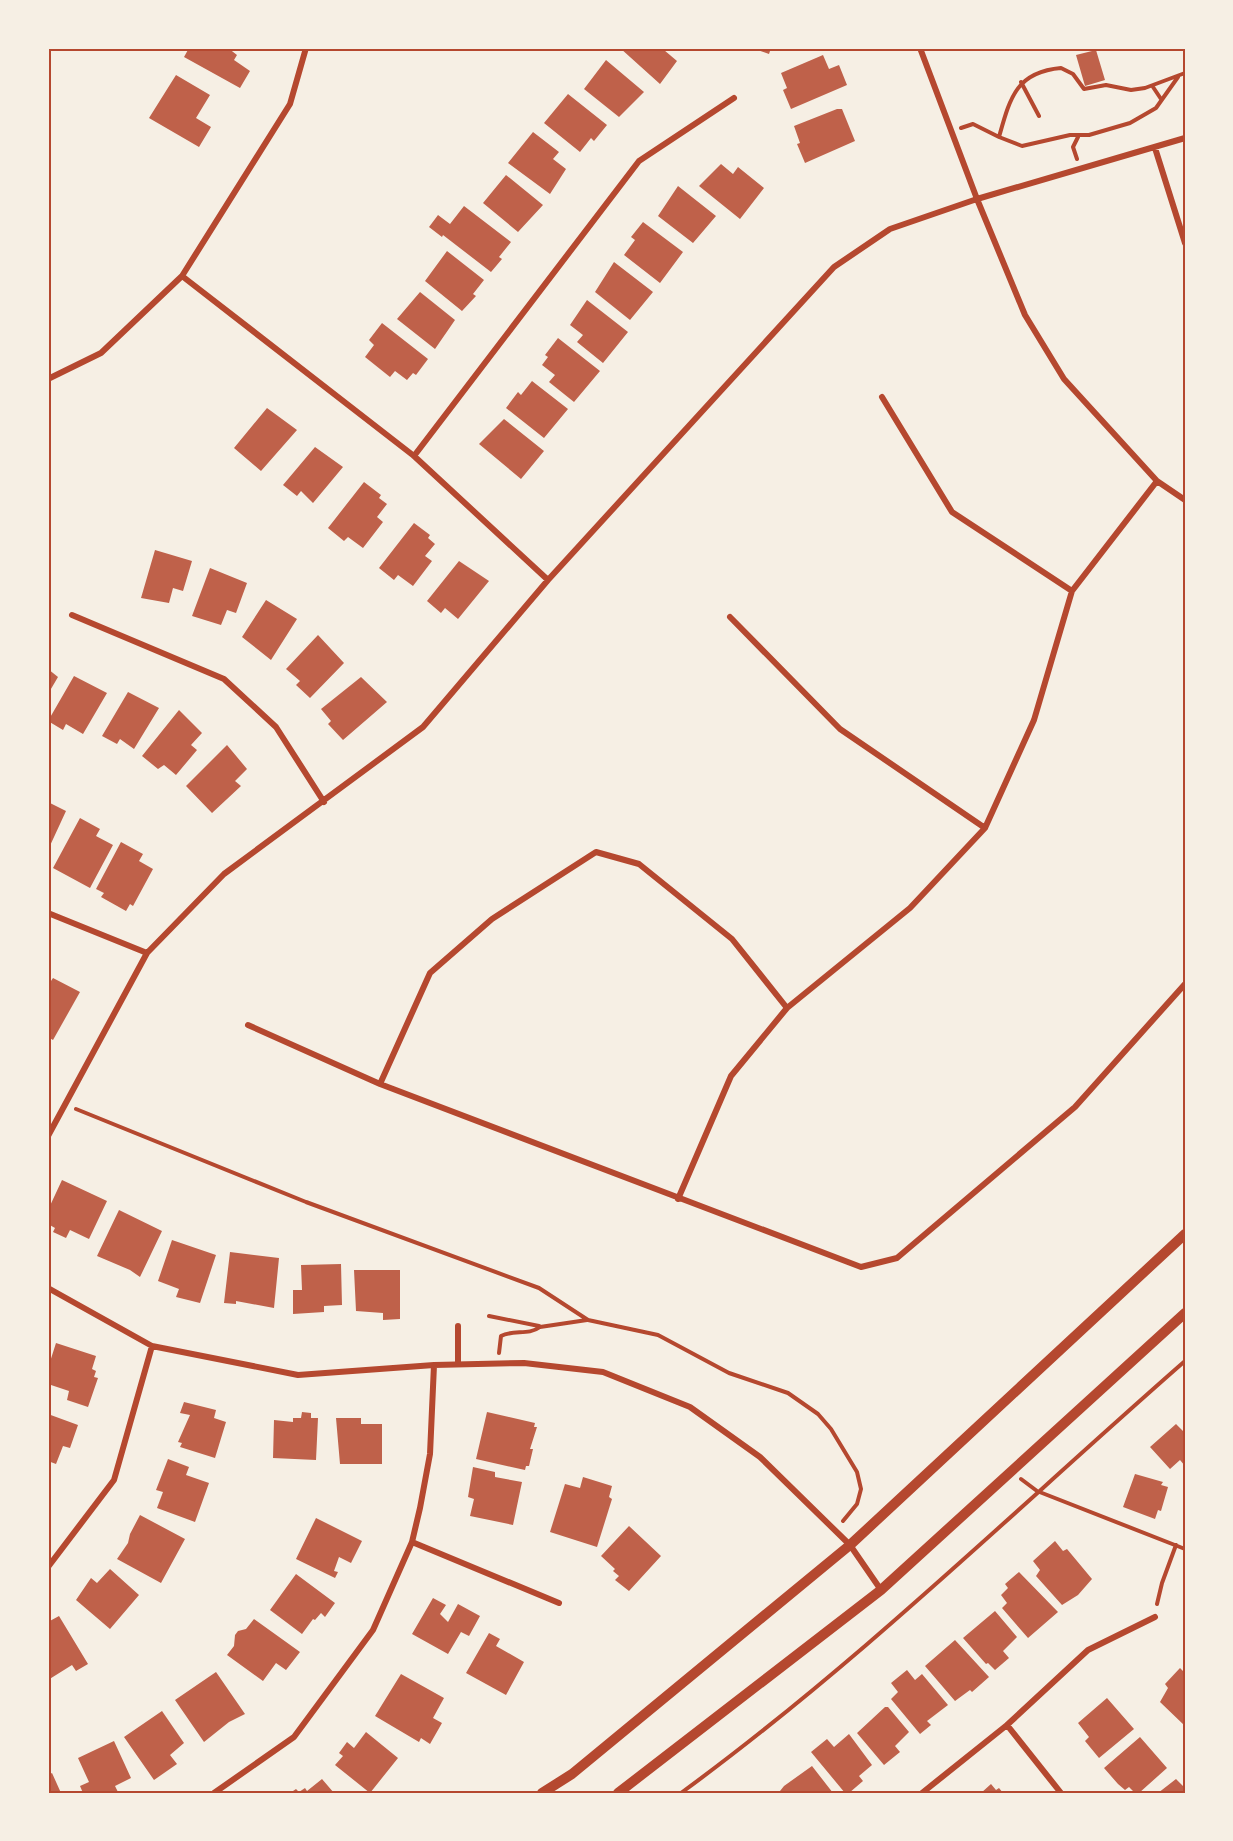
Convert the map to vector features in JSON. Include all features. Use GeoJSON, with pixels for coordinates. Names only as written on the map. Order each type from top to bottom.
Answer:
{"type":"FeatureCollection","features":[{"type":"Feature","properties":{"kind":"street"},"geometry":{"type":"LineString","coordinates":[[48,379],[101,353],[182,276],[290,104],[306,48]]}},
{"type":"Feature","properties":{"kind":"street"},"geometry":{"type":"LineString","coordinates":[[920,48],[977,199],[1025,315],[1064,379],[1157,481],[1185,500]]}},
{"type":"Feature","properties":{"kind":"street"},"geometry":{"type":"LineString","coordinates":[[414,456],[639,161],[734,98]]}},
{"type":"Feature","properties":{"kind":"street"},"geometry":{"type":"LineString","coordinates":[[48,1136],[147,954],[224,874],[423,727],[548,580],[834,267],[890,229],[977,199],[1185,138]]}},
{"type":"Feature","properties":{"kind":"street"},"geometry":{"type":"LineString","coordinates":[[1155,148],[1185,243]]}},
{"type":"Feature","properties":{"kind":"street"},"geometry":{"type":"LineString","coordinates":[[182,276],[414,456],[548,580]]}},
{"type":"Feature","properties":{"kind":"street"},"geometry":{"type":"LineString","coordinates":[[882,397],[952,512],[1072,591]]}},
{"type":"Feature","properties":{"kind":"street"},"geometry":{"type":"LineString","coordinates":[[678,1199],[731,1076],[787,1008],[910,908],[985,828],[1034,720],[1072,591],[1157,481]]}},
{"type":"Feature","properties":{"kind":"street"},"geometry":{"type":"LineString","coordinates":[[72,615],[224,680],[276,727],[324,802]]}},
{"type":"Feature","properties":{"kind":"street"},"geometry":{"type":"LineString","coordinates":[[730,617],[840,729],[985,828]]}},
{"type":"Feature","properties":{"kind":"street"},"geometry":{"type":"LineString","coordinates":[[380,1084],[430,973],[492,918],[596,852],[639,864],[723,932],[787,1008]]}},
{"type":"Feature","properties":{"kind":"street"},"geometry":{"type":"LineString","coordinates":[[48,913],[147,954]]}},
{"type":"Feature","properties":{"kind":"street"},"geometry":{"type":"LineString","coordinates":[[248,1025],[380,1084],[861,1268],[897,1258],[1075,1107],[1185,984]]}},
{"type":"Feature","properties":{"kind":"street"},"geometry":{"type":"LineString","coordinates":[[542,1793],[572,1774],[850,1545],[1185,1234]]}},
{"type":"Feature","properties":{"kind":"street"},"geometry":{"type":"LineString","coordinates":[[48,1288],[152,1346],[298,1375],[434,1365],[499,1363],[524,1363],[603,1372],[690,1407],[760,1457],[850,1545],[881,1590]]}},
{"type":"Feature","properties":{"kind":"street"},"geometry":{"type":"LineString","coordinates":[[618,1793],[881,1590],[1185,1313]]}},
{"type":"Feature","properties":{"kind":"street"},"geometry":{"type":"LineString","coordinates":[[458,1326],[458,1364]]}},
{"type":"Feature","properties":{"kind":"street"},"geometry":{"type":"LineString","coordinates":[[48,1567],[114,1480],[152,1346]]}},
{"type":"Feature","properties":{"kind":"street"},"geometry":{"type":"LineString","coordinates":[[214,1793],[294,1737],[373,1630],[412,1542],[430,1454],[434,1365]]}},
{"type":"Feature","properties":{"kind":"street"},"geometry":{"type":"LineString","coordinates":[[412,1542],[560,1603]]}},
{"type":"Feature","properties":{"kind":"street"},"geometry":{"type":"LineString","coordinates":[[922,1793],[1007,1725],[1088,1650],[1155,1617]]}},
{"type":"Feature","properties":{"kind":"street"},"geometry":{"type":"LineString","coordinates":[[1007,1725],[1061,1793]]}},
{"type":"Feature","properties":{"kind":"path"},"geometry":{"type":"LineString","coordinates":[[999,137],[1009,103],[1021,82],[1033,74],[1062,68],[1073,74],[1084,89],[1106,85],[1131,90],[1153,87],[1185,73]]}},
{"type":"Feature","properties":{"kind":"path"},"geometry":{"type":"LineString","coordinates":[[952,132],[973,124],[1022,146],[1070,135],[1078,137],[1130,123],[1156,108],[1178,77]]}},
{"type":"Feature","properties":{"kind":"path"},"geometry":{"type":"LineString","coordinates":[[1021,82],[1039,116]]}},
{"type":"Feature","properties":{"kind":"path"},"geometry":{"type":"LineString","coordinates":[[1153,87],[1161,99]]}},
{"type":"Feature","properties":{"kind":"path"},"geometry":{"type":"LineString","coordinates":[[1078,137],[1074,147],[1080,170]]}},
{"type":"Feature","properties":{"kind":"path"},"geometry":{"type":"LineString","coordinates":[[65,1104],[306,1202],[539,1288],[588,1320]]}},
{"type":"Feature","properties":{"kind":"path"},"geometry":{"type":"LineString","coordinates":[[489,1316],[540,1327],[588,1320],[658,1335],[729,1374],[788,1393],[818,1414],[831,1429],[857,1472],[861,1489],[857,1504],[835,1530]]}},
{"type":"Feature","properties":{"kind":"path"},"geometry":{"type":"LineString","coordinates":[[499,1363],[501,1336],[507,1332],[534,1331],[540,1327]]}},
{"type":"Feature","properties":{"kind":"path"},"geometry":{"type":"LineString","coordinates":[[681,1793],[813,1689],[1185,1361]]}},
{"type":"Feature","properties":{"kind":"path"},"geometry":{"type":"LineString","coordinates":[[1011,1472],[1037,1491],[1185,1549]]}},
{"type":"Feature","properties":{"kind":"path"},"geometry":{"type":"LineString","coordinates":[[1155,1617],[1162,1583],[1176,1545]]}},
{"type":"Feature","properties":{"kind":"building"},"geometry":{"type":"Polygon","coordinates":[[[189,48],[228,48],[237,55],[234,60],[250,71],[240,88],[184,57],[189,48]]]}},
{"type":"Feature","properties":{"kind":"building"},"geometry":{"type":"Polygon","coordinates":[[[620,48],[666,48],[664,50],[677,61],[660,84],[620,48]]]}},
{"type":"Feature","properties":{"kind":"building"},"geometry":{"type":"Polygon","coordinates":[[[752,48],[771,48],[769,54],[752,48]]]}},
{"type":"Feature","properties":{"kind":"building"},"geometry":{"type":"Polygon","coordinates":[[[1096,50],[1105,80],[1085,86],[1076,55],[1096,50]]]}},
{"type":"Feature","properties":{"kind":"building"},"geometry":{"type":"Polygon","coordinates":[[[823,55],[829,69],[839,65],[847,85],[791,109],[783,90],[787,88],[781,73],[823,55]]]}},
{"type":"Feature","properties":{"kind":"building"},"geometry":{"type":"Polygon","coordinates":[[[606,60],[644,92],[619,117],[584,89],[606,60]]]}},
{"type":"Feature","properties":{"kind":"building"},"geometry":{"type":"Polygon","coordinates":[[[176,75],[210,95],[196,118],[211,127],[199,147],[149,118],[176,75]]]}},
{"type":"Feature","properties":{"kind":"building"},"geometry":{"type":"Polygon","coordinates":[[[568,94],[607,125],[594,141],[591,138],[580,152],[544,123],[568,94]]]}},
{"type":"Feature","properties":{"kind":"building"},"geometry":{"type":"Polygon","coordinates":[[[842,109],[855,141],[805,163],[797,144],[800,143],[794,126],[842,109]]]}},
{"type":"Feature","properties":{"kind":"building"},"geometry":{"type":"Polygon","coordinates":[[[533,132],[559,152],[553,159],[566,169],[550,194],[508,163],[533,132]]]}},
{"type":"Feature","properties":{"kind":"building"},"geometry":{"type":"Polygon","coordinates":[[[721,164],[733,174],[738,167],[764,188],[740,219],[699,186],[721,164]]]}},
{"type":"Feature","properties":{"kind":"building"},"geometry":{"type":"Polygon","coordinates":[[[506,175],[543,205],[518,232],[483,203],[506,175]]]}},
{"type":"Feature","properties":{"kind":"building"},"geometry":{"type":"Polygon","coordinates":[[[678,186],[716,216],[693,243],[658,216],[678,186]]]}},
{"type":"Feature","properties":{"kind":"building"},"geometry":{"type":"Polygon","coordinates":[[[464,206],[511,242],[499,257],[502,259],[491,272],[429,227],[438,215],[450,224],[464,206]]]}},
{"type":"Feature","properties":{"kind":"building"},"geometry":{"type":"Polygon","coordinates":[[[643,222],[683,252],[660,283],[624,255],[635,240],[631,237],[643,222]]]}},
{"type":"Feature","properties":{"kind":"building"},"geometry":{"type":"Polygon","coordinates":[[[447,251],[484,280],[473,294],[476,296],[462,311],[425,281],[447,251]]]}},
{"type":"Feature","properties":{"kind":"building"},"geometry":{"type":"Polygon","coordinates":[[[614,262],[653,292],[630,320],[595,292],[614,262]]]}},
{"type":"Feature","properties":{"kind":"building"},"geometry":{"type":"Polygon","coordinates":[[[420,292],[455,320],[435,349],[397,319],[420,292]]]}},
{"type":"Feature","properties":{"kind":"building"},"geometry":{"type":"Polygon","coordinates":[[[587,300],[628,332],[603,363],[577,342],[583,335],[570,325],[587,300]]]}},
{"type":"Feature","properties":{"kind":"building"},"geometry":{"type":"Polygon","coordinates":[[[382,323],[428,359],[416,375],[413,373],[407,380],[395,371],[390,377],[365,357],[374,345],[369,340],[382,323]]]}},
{"type":"Feature","properties":{"kind":"building"},"geometry":{"type":"Polygon","coordinates":[[[558,338],[600,371],[574,402],[549,382],[555,375],[542,365],[548,357],[545,355],[558,338]]]}},
{"type":"Feature","properties":{"kind":"building"},"geometry":{"type":"Polygon","coordinates":[[[532,381],[568,409],[544,438],[506,408],[518,392],[521,395],[532,381]]]}},
{"type":"Feature","properties":{"kind":"building"},"geometry":{"type":"Polygon","coordinates":[[[267,408],[297,430],[261,471],[234,448],[267,408]]]}},
{"type":"Feature","properties":{"kind":"building"},"geometry":{"type":"Polygon","coordinates":[[[504,419],[544,451],[521,479],[479,444],[504,419]]]}},
{"type":"Feature","properties":{"kind":"building"},"geometry":{"type":"Polygon","coordinates":[[[315,447],[343,467],[313,503],[301,491],[297,496],[283,485],[315,447]]]}},
{"type":"Feature","properties":{"kind":"building"},"geometry":{"type":"Polygon","coordinates":[[[364,482],[381,495],[379,498],[387,504],[377,517],[383,522],[363,548],[348,537],[344,541],[328,528],[364,482]]]}},
{"type":"Feature","properties":{"kind":"building"},"geometry":{"type":"Polygon","coordinates":[[[414,523],[430,535],[428,538],[435,544],[425,556],[432,561],[413,586],[398,575],[394,580],[379,568],[414,523]]]}},
{"type":"Feature","properties":{"kind":"building"},"geometry":{"type":"Polygon","coordinates":[[[155,550],[192,561],[183,591],[173,588],[169,603],[141,598],[155,550]]]}},
{"type":"Feature","properties":{"kind":"building"},"geometry":{"type":"Polygon","coordinates":[[[459,561],[489,581],[458,619],[445,608],[441,613],[427,601],[459,561]]]}},
{"type":"Feature","properties":{"kind":"building"},"geometry":{"type":"Polygon","coordinates":[[[210,568],[247,583],[236,613],[227,610],[221,625],[192,616],[210,568]]]}},
{"type":"Feature","properties":{"kind":"building"},"geometry":{"type":"Polygon","coordinates":[[[266,600],[297,619],[271,660],[242,637],[266,600]]]}},
{"type":"Feature","properties":{"kind":"building"},"geometry":{"type":"Polygon","coordinates":[[[318,635],[344,663],[310,698],[296,685],[300,681],[286,669],[318,635]]]}},
{"type":"Feature","properties":{"kind":"building"},"geometry":{"type":"Polygon","coordinates":[[[48,669],[58,677],[48,694],[48,669]]]}},
{"type":"Feature","properties":{"kind":"building"},"geometry":{"type":"Polygon","coordinates":[[[74,676],[107,693],[83,734],[66,724],[63,730],[48,721],[74,676]]]}},
{"type":"Feature","properties":{"kind":"building"},"geometry":{"type":"Polygon","coordinates":[[[361,677],[387,702],[343,740],[328,724],[331,721],[321,709],[361,677]]]}},
{"type":"Feature","properties":{"kind":"building"},"geometry":{"type":"Polygon","coordinates":[[[128,692],[159,708],[134,749],[120,739],[117,744],[102,736],[128,692]]]}},
{"type":"Feature","properties":{"kind":"building"},"geometry":{"type":"Polygon","coordinates":[[[179,710],[202,733],[191,745],[197,750],[176,775],[164,765],[158,769],[142,756],[179,710]]]}},
{"type":"Feature","properties":{"kind":"building"},"geometry":{"type":"Polygon","coordinates":[[[227,745],[247,769],[235,781],[241,786],[212,813],[186,786],[227,745]]]}},
{"type":"Feature","properties":{"kind":"building"},"geometry":{"type":"Polygon","coordinates":[[[48,802],[66,811],[48,850],[48,802]]]}},
{"type":"Feature","properties":{"kind":"building"},"geometry":{"type":"Polygon","coordinates":[[[80,818],[100,829],[96,836],[113,845],[90,888],[53,868],[80,818]]]}},
{"type":"Feature","properties":{"kind":"building"},"geometry":{"type":"Polygon","coordinates":[[[121,842],[143,854],[139,861],[153,869],[133,906],[130,904],[126,911],[101,897],[104,893],[96,889],[121,842]]]}},
{"type":"Feature","properties":{"kind":"building"},"geometry":{"type":"Polygon","coordinates":[[[53,978],[80,992],[53,1040],[48,1037],[48,980],[51,981],[53,978]]]}},
{"type":"Feature","properties":{"kind":"building"},"geometry":{"type":"Polygon","coordinates":[[[62,1180],[107,1201],[89,1239],[70,1230],[66,1238],[53,1232],[55,1228],[48,1224],[48,1210],[62,1180]]]}},
{"type":"Feature","properties":{"kind":"building"},"geometry":{"type":"Polygon","coordinates":[[[119,1210],[162,1231],[140,1277],[130,1270],[97,1256],[119,1210]]]}},
{"type":"Feature","properties":{"kind":"building"},"geometry":{"type":"Polygon","coordinates":[[[172,1240],[216,1255],[200,1303],[176,1297],[179,1289],[158,1281],[172,1240]]]}},
{"type":"Feature","properties":{"kind":"building"},"geometry":{"type":"Polygon","coordinates":[[[230,1252],[279,1258],[274,1308],[236,1301],[236,1304],[224,1303],[230,1252]]]}},
{"type":"Feature","properties":{"kind":"building"},"geometry":{"type":"Polygon","coordinates":[[[341,1264],[342,1305],[324,1306],[324,1312],[293,1314],[293,1290],[302,1290],[301,1265],[341,1264]]]}},
{"type":"Feature","properties":{"kind":"building"},"geometry":{"type":"Polygon","coordinates":[[[354,1270],[400,1270],[400,1319],[383,1320],[383,1313],[356,1311],[354,1270]]]}},
{"type":"Feature","properties":{"kind":"building"},"geometry":{"type":"Polygon","coordinates":[[[56,1343],[96,1356],[92,1369],[96,1371],[94,1377],[98,1378],[88,1407],[67,1400],[69,1391],[48,1384],[48,1368],[56,1343]]]}},
{"type":"Feature","properties":{"kind":"building"},"geometry":{"type":"Polygon","coordinates":[[[184,1402],[216,1410],[214,1418],[226,1422],[215,1458],[180,1447],[182,1443],[178,1442],[190,1415],[180,1413],[184,1402]]]}},
{"type":"Feature","properties":{"kind":"building"},"geometry":{"type":"Polygon","coordinates":[[[302,1412],[311,1413],[311,1418],[318,1418],[316,1460],[273,1458],[274,1420],[293,1422],[293,1418],[301,1418],[302,1412]]]}},
{"type":"Feature","properties":{"kind":"building"},"geometry":{"type":"Polygon","coordinates":[[[487,1412],[535,1423],[534,1427],[537,1427],[530,1449],[533,1449],[529,1466],[526,1466],[525,1470],[476,1459],[487,1412]]]}},
{"type":"Feature","properties":{"kind":"building"},"geometry":{"type":"Polygon","coordinates":[[[48,1414],[78,1425],[70,1448],[63,1446],[56,1464],[48,1461],[48,1414]]]}},
{"type":"Feature","properties":{"kind":"building"},"geometry":{"type":"Polygon","coordinates":[[[336,1418],[361,1418],[361,1424],[382,1424],[382,1464],[340,1464],[336,1418]]]}},
{"type":"Feature","properties":{"kind":"building"},"geometry":{"type":"Polygon","coordinates":[[[1176,1424],[1185,1433],[1185,1466],[1180,1460],[1170,1469],[1150,1447],[1176,1424]]]}},
{"type":"Feature","properties":{"kind":"building"},"geometry":{"type":"Polygon","coordinates":[[[168,1459],[189,1467],[186,1475],[209,1483],[195,1522],[157,1508],[163,1492],[156,1490],[168,1459]]]}},
{"type":"Feature","properties":{"kind":"building"},"geometry":{"type":"Polygon","coordinates":[[[473,1467],[495,1472],[495,1477],[522,1482],[513,1525],[470,1516],[474,1499],[468,1497],[473,1467]]]}},
{"type":"Feature","properties":{"kind":"building"},"geometry":{"type":"Polygon","coordinates":[[[1135,1474],[1163,1482],[1161,1485],[1168,1487],[1161,1511],[1158,1510],[1155,1519],[1123,1507],[1135,1474]]]}},
{"type":"Feature","properties":{"kind":"building"},"geometry":{"type":"Polygon","coordinates":[[[583,1477],[612,1486],[609,1497],[612,1499],[597,1547],[550,1532],[565,1484],[580,1488],[583,1477]]]}},
{"type":"Feature","properties":{"kind":"building"},"geometry":{"type":"Polygon","coordinates":[[[140,1515],[185,1539],[161,1583],[117,1559],[128,1543],[140,1515]]]}},
{"type":"Feature","properties":{"kind":"building"},"geometry":{"type":"Polygon","coordinates":[[[316,1518],[362,1541],[351,1563],[339,1557],[334,1571],[338,1572],[335,1578],[296,1559],[316,1518]]]}},
{"type":"Feature","properties":{"kind":"building"},"geometry":{"type":"Polygon","coordinates":[[[629,1526],[661,1556],[629,1591],[615,1580],[619,1576],[613,1571],[615,1569],[601,1556],[629,1526]]]}},
{"type":"Feature","properties":{"kind":"building"},"geometry":{"type":"Polygon","coordinates":[[[1055,1541],[1063,1551],[1067,1549],[1092,1579],[1078,1595],[1062,1605],[1036,1576],[1040,1570],[1033,1561],[1055,1541]]]}},
{"type":"Feature","properties":{"kind":"building"},"geometry":{"type":"Polygon","coordinates":[[[110,1569],[139,1595],[110,1629],[76,1600],[91,1578],[97,1583],[110,1569]]]}},
{"type":"Feature","properties":{"kind":"building"},"geometry":{"type":"Polygon","coordinates":[[[1019,1572],[1058,1612],[1028,1638],[1002,1608],[1007,1603],[1001,1595],[1008,1588],[1005,1584],[1019,1572]]]}},
{"type":"Feature","properties":{"kind":"building"},"geometry":{"type":"Polygon","coordinates":[[[296,1574],[335,1603],[325,1617],[321,1613],[315,1620],[313,1619],[302,1634],[270,1610],[296,1574]]]}},
{"type":"Feature","properties":{"kind":"building"},"geometry":{"type":"Polygon","coordinates":[[[433,1598],[446,1605],[440,1614],[448,1622],[458,1604],[480,1616],[469,1636],[461,1632],[448,1654],[412,1634],[433,1598]]]}},
{"type":"Feature","properties":{"kind":"building"},"geometry":{"type":"Polygon","coordinates":[[[995,1611],[1017,1637],[1003,1651],[1009,1658],[995,1670],[988,1663],[986,1664],[963,1638],[995,1611]]]}},
{"type":"Feature","properties":{"kind":"building"},"geometry":{"type":"Polygon","coordinates":[[[59,1616],[88,1664],[76,1671],[72,1665],[48,1680],[48,1622],[59,1616]]]}},
{"type":"Feature","properties":{"kind":"building"},"geometry":{"type":"Polygon","coordinates":[[[254,1619],[300,1652],[286,1670],[276,1663],[263,1681],[227,1655],[234,1646],[235,1635],[238,1631],[246,1629],[254,1619]]]}},
{"type":"Feature","properties":{"kind":"building"},"geometry":{"type":"Polygon","coordinates":[[[489,1633],[500,1639],[496,1646],[524,1662],[506,1695],[466,1673],[489,1633]]]}},
{"type":"Feature","properties":{"kind":"building"},"geometry":{"type":"Polygon","coordinates":[[[955,1640],[989,1677],[972,1692],[970,1690],[955,1701],[925,1666],[955,1640]]]}},
{"type":"Feature","properties":{"kind":"building"},"geometry":{"type":"Polygon","coordinates":[[[1180,1668],[1185,1673],[1185,1726],[1160,1702],[1168,1688],[1165,1684],[1180,1668]]]}},
{"type":"Feature","properties":{"kind":"building"},"geometry":{"type":"Polygon","coordinates":[[[907,1670],[915,1680],[922,1674],[948,1705],[927,1721],[931,1725],[920,1734],[891,1699],[898,1692],[891,1683],[907,1670]]]}},
{"type":"Feature","properties":{"kind":"building"},"geometry":{"type":"Polygon","coordinates":[[[216,1672],[245,1714],[229,1722],[204,1742],[175,1700],[216,1672]]]}},
{"type":"Feature","properties":{"kind":"building"},"geometry":{"type":"Polygon","coordinates":[[[401,1674],[444,1698],[433,1718],[442,1723],[430,1744],[421,1738],[419,1742],[375,1716],[401,1674]]]}},
{"type":"Feature","properties":{"kind":"building"},"geometry":{"type":"Polygon","coordinates":[[[1107,1698],[1134,1729],[1099,1758],[1085,1741],[1089,1737],[1078,1723],[1107,1698]]]}},
{"type":"Feature","properties":{"kind":"building"},"geometry":{"type":"Polygon","coordinates":[[[885,1707],[888,1707],[909,1732],[895,1746],[900,1752],[884,1765],[857,1733],[885,1707]]]}},
{"type":"Feature","properties":{"kind":"building"},"geometry":{"type":"Polygon","coordinates":[[[162,1711],[184,1743],[170,1755],[177,1764],[154,1780],[124,1737],[162,1711]]]}},
{"type":"Feature","properties":{"kind":"building"},"geometry":{"type":"Polygon","coordinates":[[[366,1732],[398,1758],[370,1793],[335,1765],[343,1756],[339,1753],[347,1742],[354,1748],[366,1732]]]}},
{"type":"Feature","properties":{"kind":"building"},"geometry":{"type":"Polygon","coordinates":[[[849,1734],[872,1765],[859,1776],[863,1781],[849,1793],[845,1793],[811,1752],[827,1739],[834,1747],[849,1734]]]}},
{"type":"Feature","properties":{"kind":"building"},"geometry":{"type":"Polygon","coordinates":[[[1140,1737],[1167,1768],[1139,1793],[1135,1793],[1129,1787],[1125,1790],[1104,1768],[1140,1737]]]}},
{"type":"Feature","properties":{"kind":"building"},"geometry":{"type":"Polygon","coordinates":[[[114,1741],[131,1778],[115,1786],[118,1792],[115,1793],[83,1793],[80,1786],[89,1782],[78,1758],[114,1741]]]}},
{"type":"Feature","properties":{"kind":"building"},"geometry":{"type":"Polygon","coordinates":[[[812,1766],[833,1793],[782,1793],[780,1791],[784,1786],[812,1766]]]}},
{"type":"Feature","properties":{"kind":"building"},"geometry":{"type":"Polygon","coordinates":[[[52,1773],[61,1793],[48,1793],[48,1775],[52,1773]]]}},
{"type":"Feature","properties":{"kind":"building"},"geometry":{"type":"Polygon","coordinates":[[[322,1779],[334,1793],[290,1793],[296,1789],[299,1792],[305,1788],[307,1791],[322,1779]]]}},
{"type":"Feature","properties":{"kind":"building"},"geometry":{"type":"Polygon","coordinates":[[[1176,1779],[1185,1788],[1185,1793],[1158,1793],[1176,1779]]]}},
{"type":"Feature","properties":{"kind":"building"},"geometry":{"type":"Polygon","coordinates":[[[991,1784],[996,1790],[999,1788],[1003,1793],[981,1793],[991,1784]]]}}]}
